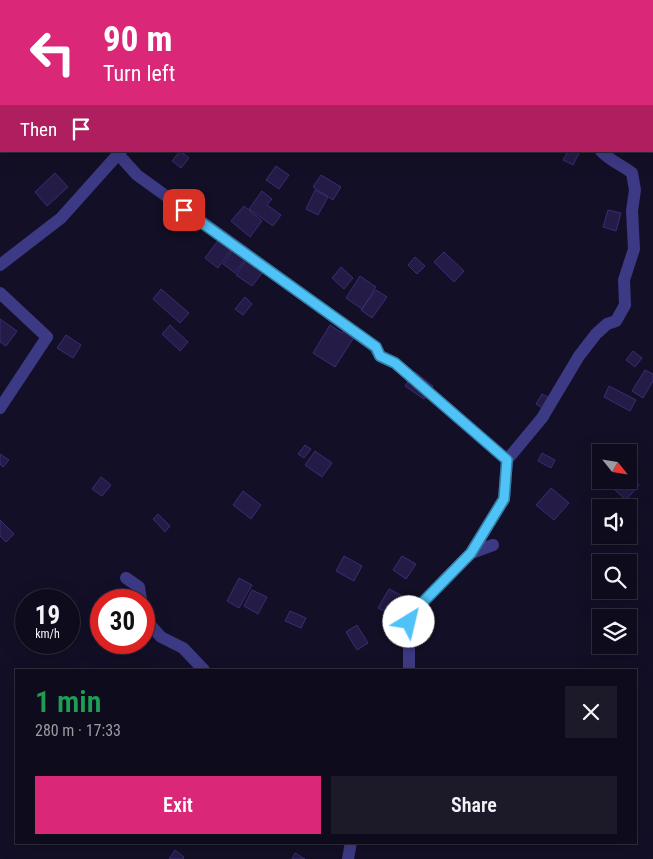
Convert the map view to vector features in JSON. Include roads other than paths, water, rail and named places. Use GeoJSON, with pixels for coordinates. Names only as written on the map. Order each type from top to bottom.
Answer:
{"type":"FeatureCollection","features":[{"type":"Feature","properties":{"kind":"street"},"geometry":{"type":"LineString","coordinates":[[408,669],[409,622],[424,601],[471,553],[504,499],[507,460],[542,418],[579,356],[596,334],[607,324],[616,321],[625,305],[624,280],[634,249],[632,211],[635,190],[632,173],[623,166],[608,159],[602,152]]}},
{"type":"Feature","properties":{"kind":"street"},"geometry":{"type":"LineString","coordinates":[[0,265],[62,218],[120,153],[137,175],[376,347],[380,356],[395,363],[507,460]]}},
{"type":"Feature","properties":{"kind":"street"},"geometry":{"type":"LineString","coordinates":[[0,294],[47,337],[0,408]]}},
{"type":"Feature","properties":{"kind":"street"},"geometry":{"type":"LineString","coordinates":[[471,553],[493,546]]}},
{"type":"Feature","properties":{"kind":"street"},"geometry":{"type":"LineString","coordinates":[[126,578],[139,589]]}},
{"type":"Feature","properties":{"kind":"street"},"geometry":{"type":"LineString","coordinates":[[155,630],[161,637],[184,648],[203,669]]}},
{"type":"Feature","properties":{"kind":"street"},"geometry":{"type":"LineString","coordinates":[[348,859],[351,844]]}}]}
